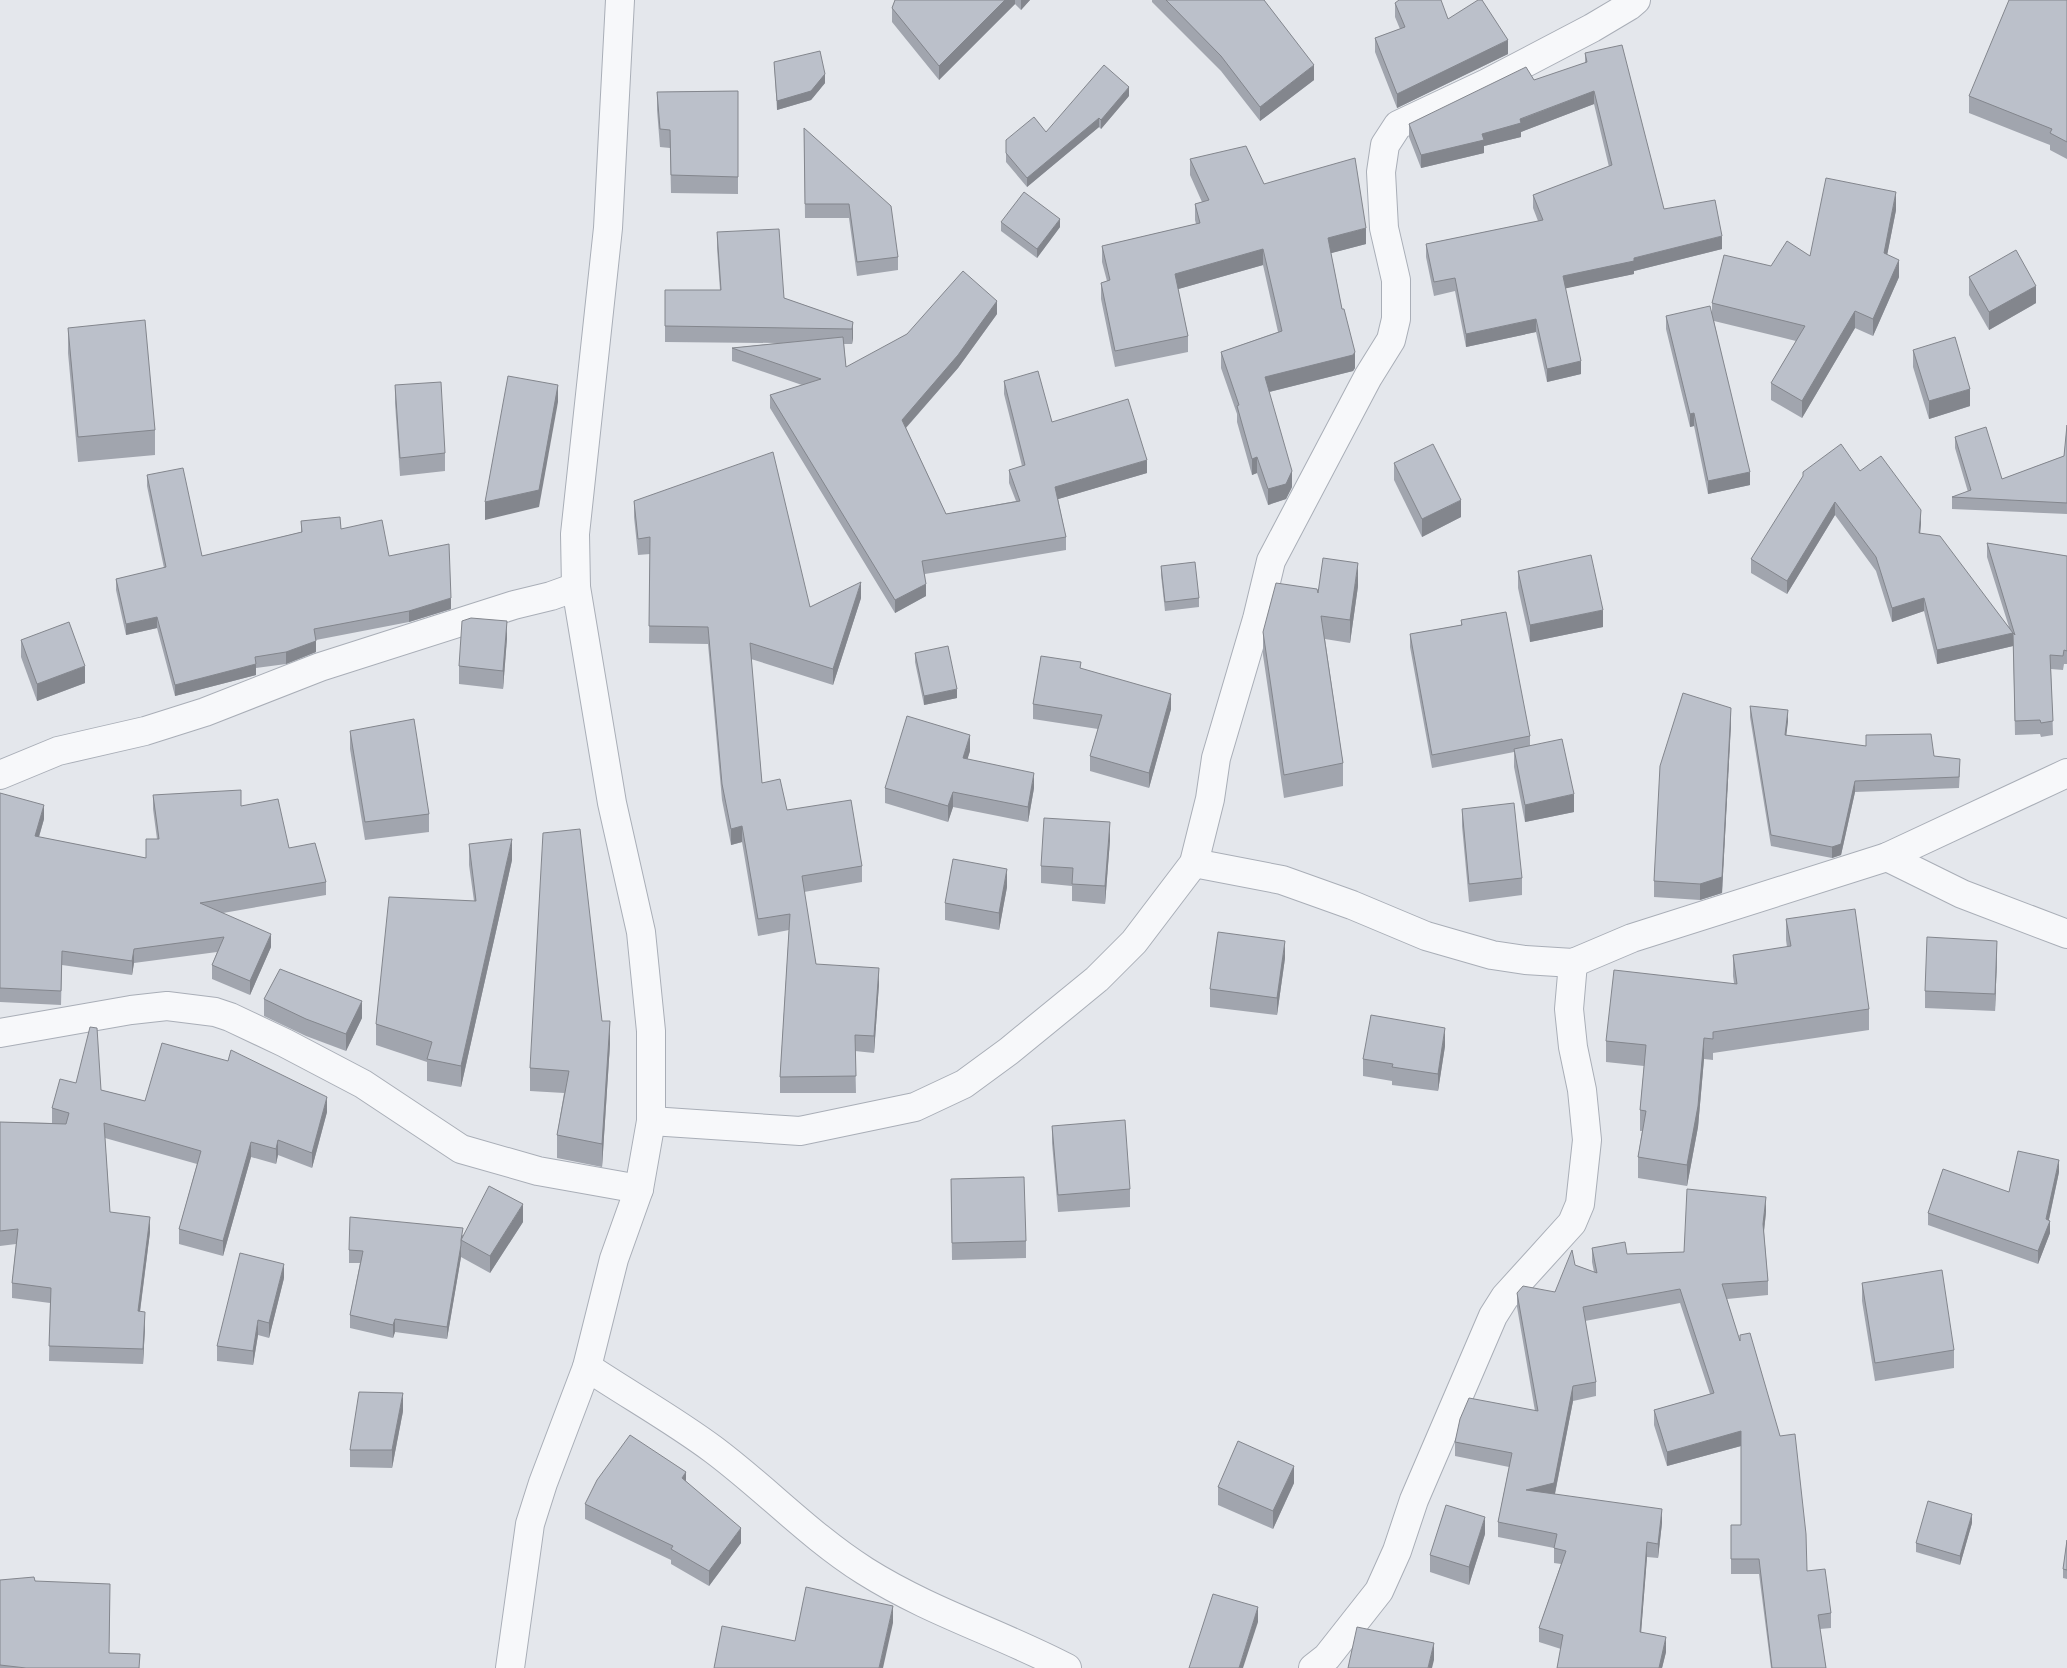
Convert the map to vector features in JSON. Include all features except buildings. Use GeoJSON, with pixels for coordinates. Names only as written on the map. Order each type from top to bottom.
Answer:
{"type":"FeatureCollection","features":[{"type":"Feature","properties":{"kind":"street"},"geometry":{"type":"LineString","coordinates":[[510,1668],[530,1524],[543,1483],[587,1367],[614,1259],[639,1189],[651,1121],[651,1031],[641,932],[612,803],[576,588],[575,534],[608,228],[620,0]]}},
{"type":"Feature","properties":{"kind":"street"},"geometry":{"type":"LineString","coordinates":[[651,1121],[800,1131],[915,1107],[964,1084],[1009,1051],[1097,979],[1134,942],[1194,863],[1210,799],[1216,758],[1257,619],[1271,562],[1368,377],[1391,340],[1396,319],[1396,280],[1384,228],[1381,172],[1385,145],[1398,124],[1487,83],[1592,28],[1636,0]]}},
{"type":"Feature","properties":{"kind":"street"},"geometry":{"type":"LineString","coordinates":[[0,775],[58,752],[145,731],[205,712],[320,667],[514,605],[576,588]]}},
{"type":"Feature","properties":{"kind":"street"},"geometry":{"type":"LineString","coordinates":[[1194,863],[1282,880],[1352,905],[1426,936],[1492,955],[1525,960],[1573,963],[1632,938],[1887,857],[2067,773]]}},
{"type":"Feature","properties":{"kind":"street"},"geometry":{"type":"LineString","coordinates":[[1887,857],[1962,894],[2067,934]]}},
{"type":"Feature","properties":{"kind":"street"},"geometry":{"type":"LineString","coordinates":[[1314,1668],[1326,1657],[1379,1592],[1397,1551],[1414,1500],[1493,1316],[1505,1297],[1572,1223],[1580,1204],[1587,1140],[1582,1090],[1573,1047],[1570,1009],[1573,963]]}},
{"type":"Feature","properties":{"kind":"street"},"geometry":{"type":"LineString","coordinates":[[0,1033],[131,1010],[167,1006],[215,1012],[230,1017],[285,1043],[363,1084],[461,1149],[538,1171],[639,1189]]}},
{"type":"Feature","properties":{"kind":"street"},"geometry":{"type":"LineString","coordinates":[[587,1367],[713,1449],[761,1487],[833,1549],[865,1571],[916,1601],[1067,1668]]}}]}
